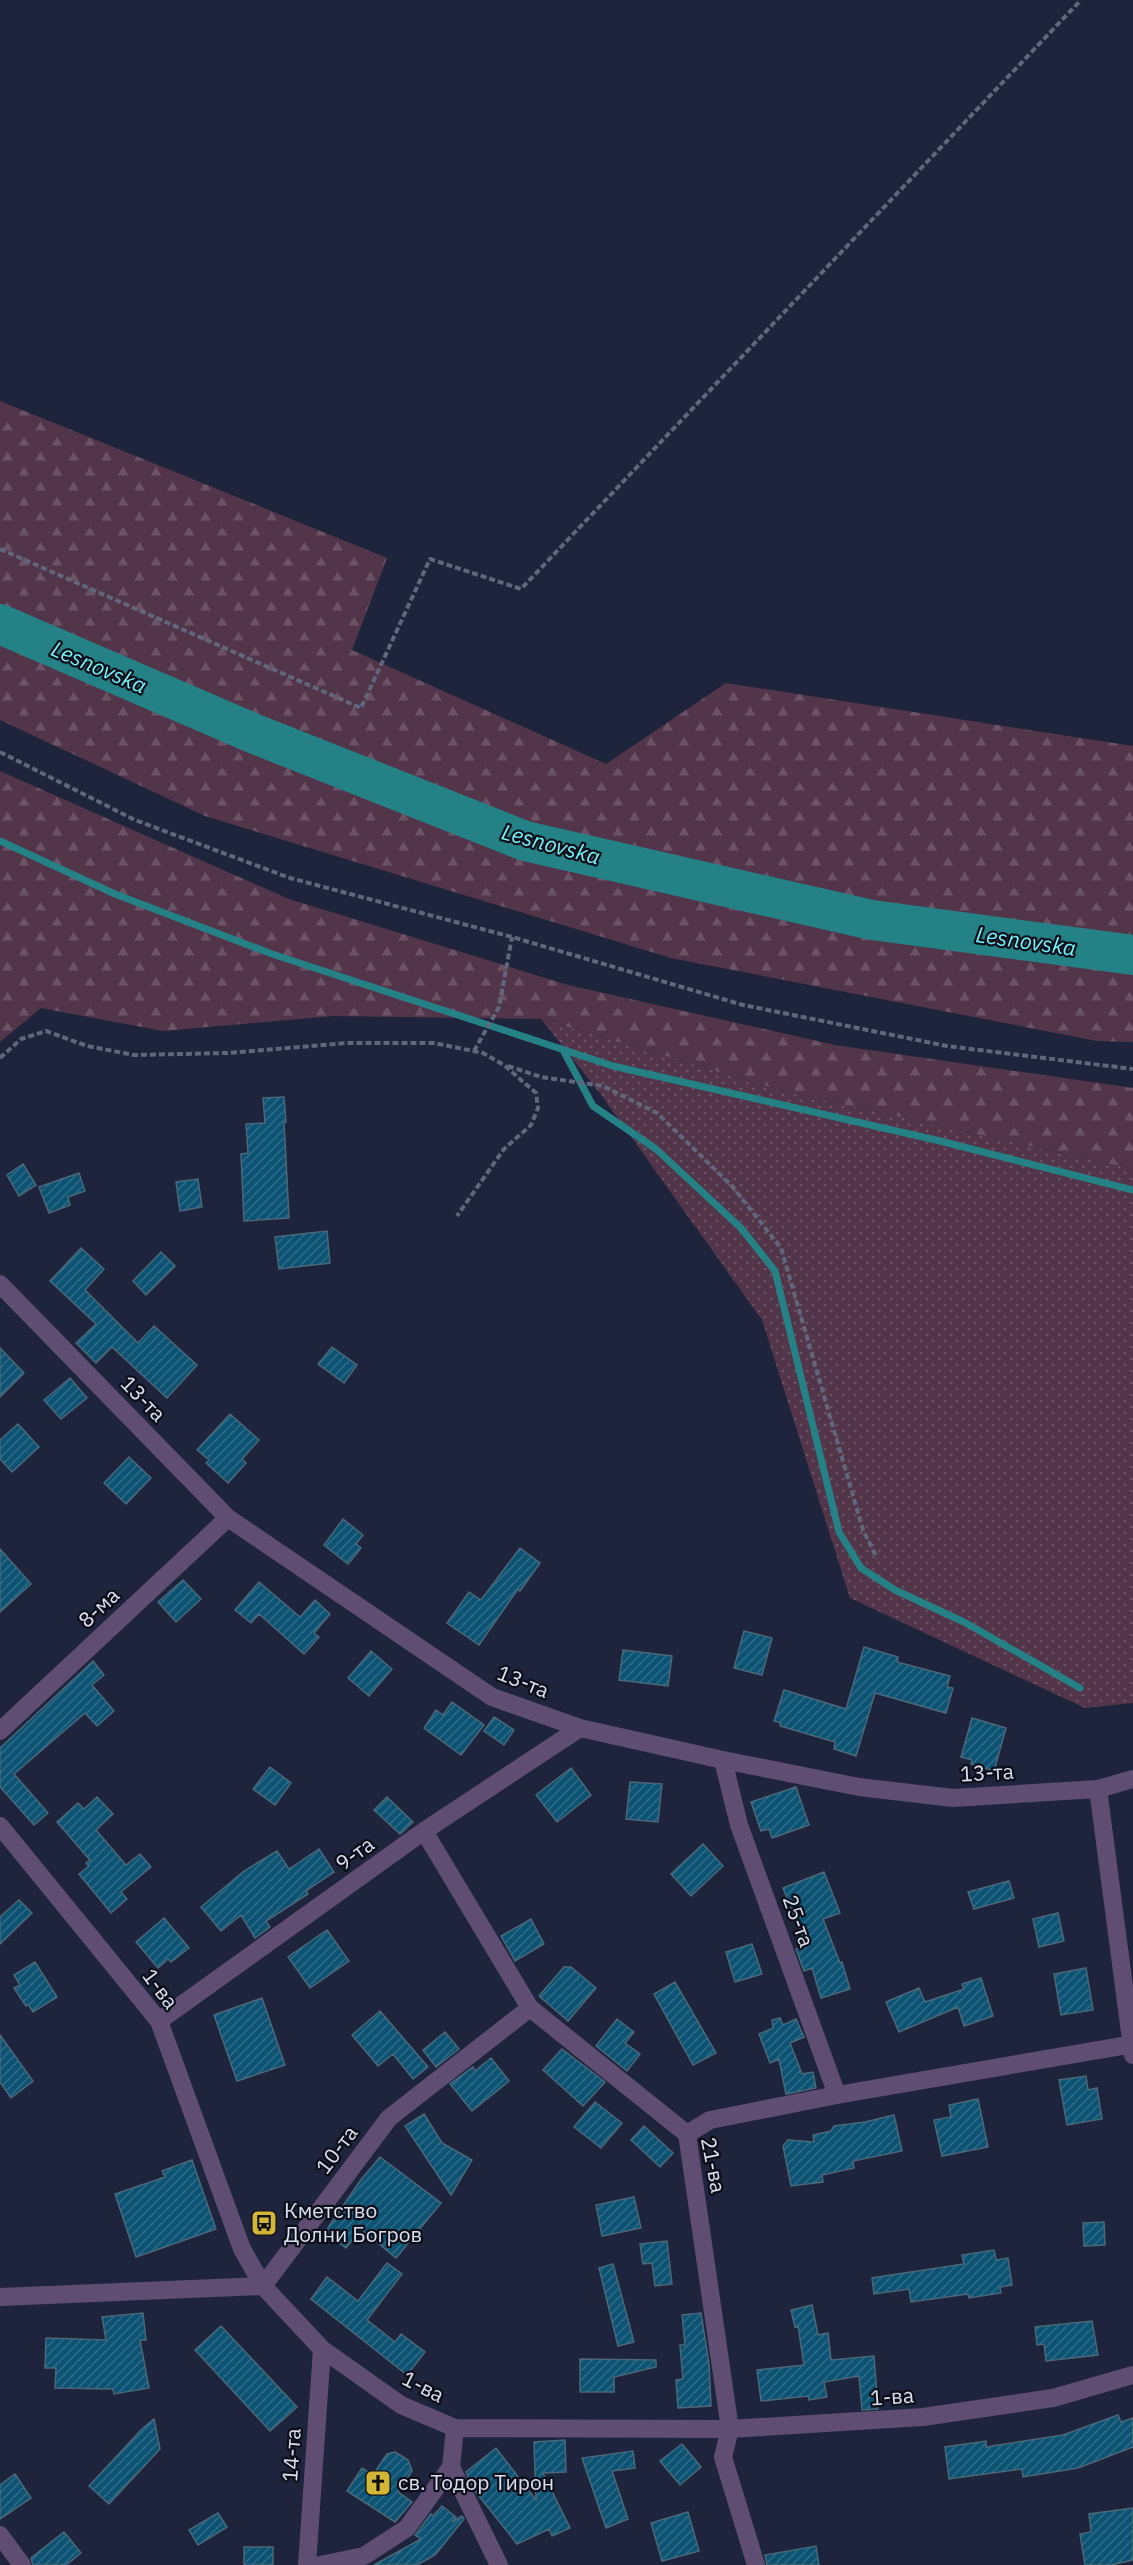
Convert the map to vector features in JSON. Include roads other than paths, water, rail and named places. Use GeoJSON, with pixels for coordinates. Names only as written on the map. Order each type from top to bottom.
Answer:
{"type":"FeatureCollection","features":[{"type":"Feature","properties":{"kind":"street","name":"13-та"},"geometry":{"type":"LineString","coordinates":[[0,1284],[228,1518],[492,1697],[580,1728],[859,1787],[952,1798],[1098,1789],[1133,1779]]}},
{"type":"Feature","properties":{"kind":"street","name":"8-ма"},"geometry":{"type":"LineString","coordinates":[[0,1731],[228,1518]]}},
{"type":"Feature","properties":{"kind":"street","name":"9-та"},"geometry":{"type":"LineString","coordinates":[[159,2021],[424,1831],[580,1728]]}},
{"type":"Feature","properties":{"kind":"street","name":"25-та"},"geometry":{"type":"LineString","coordinates":[[723,1760],[739,1825],[837,2095]]}},
{"type":"Feature","properties":{"kind":"street"},"geometry":{"type":"LineString","coordinates":[[687,2134],[710,2121],[837,2095],[1132,2048],[1098,1789]]}},
{"type":"Feature","properties":{"kind":"street","name":"1-ва"},"geometry":{"type":"LineString","coordinates":[[0,1826],[159,2021],[242,2249],[262,2286],[322,2349],[401,2405],[455,2428],[730,2429],[923,2417],[1053,2398],[1133,2375]]}},
{"type":"Feature","properties":{"kind":"street","name":"21-ва"},"geometry":{"type":"LineString","coordinates":[[424,1831],[530,2008],[687,2134],[730,2429],[723,2457],[756,2565]]}},
{"type":"Feature","properties":{"kind":"street","name":"10-та"},"geometry":{"type":"LineString","coordinates":[[262,2286],[389,2118],[530,2008]]}},
{"type":"Feature","properties":{"kind":"street"},"geometry":{"type":"LineString","coordinates":[[0,2297],[262,2286]]}},
{"type":"Feature","properties":{"kind":"street","name":"14-та"},"geometry":{"type":"LineString","coordinates":[[307,2565],[322,2349]]}},
{"type":"Feature","properties":{"kind":"street"},"geometry":{"type":"LineString","coordinates":[[320,2565],[364,2556],[408,2528],[451,2466],[455,2428]]}},
{"type":"Feature","properties":{"kind":"street"},"geometry":{"type":"LineString","coordinates":[[451,2466],[499,2565]]}},
{"type":"Feature","properties":{"kind":"street"},"geometry":{"type":"LineString","coordinates":[[0,2535],[22,2565]]}},
{"type":"Feature","properties":{"kind":"waterway","name":"Lesnovska"},"geometry":{"type":"LineString","coordinates":[[0,624],[250,732],[525,841],[872,920],[1133,955]]}},
{"type":"Feature","properties":{"kind":"waterway"},"geometry":{"type":"LineString","coordinates":[[0,841],[115,894],[272,954],[613,1066],[940,1141],[1133,1190]]}},
{"type":"Feature","properties":{"kind":"waterway"},"geometry":{"type":"LineString","coordinates":[[563,1050],[593,1106],[656,1149],[741,1228],[775,1271],[839,1532],[861,1568],[895,1590],[964,1622],[1080,1688]]}},
{"type":"Feature","properties":{"kind":"place","name":"Кметство Долни Богров"},"geometry":{"type":"Point","coordinates":[264,2223]}},
{"type":"Feature","properties":{"kind":"place","name":"св. Тодор Тирон"},"geometry":{"type":"Point","coordinates":[378,2483]}}]}
